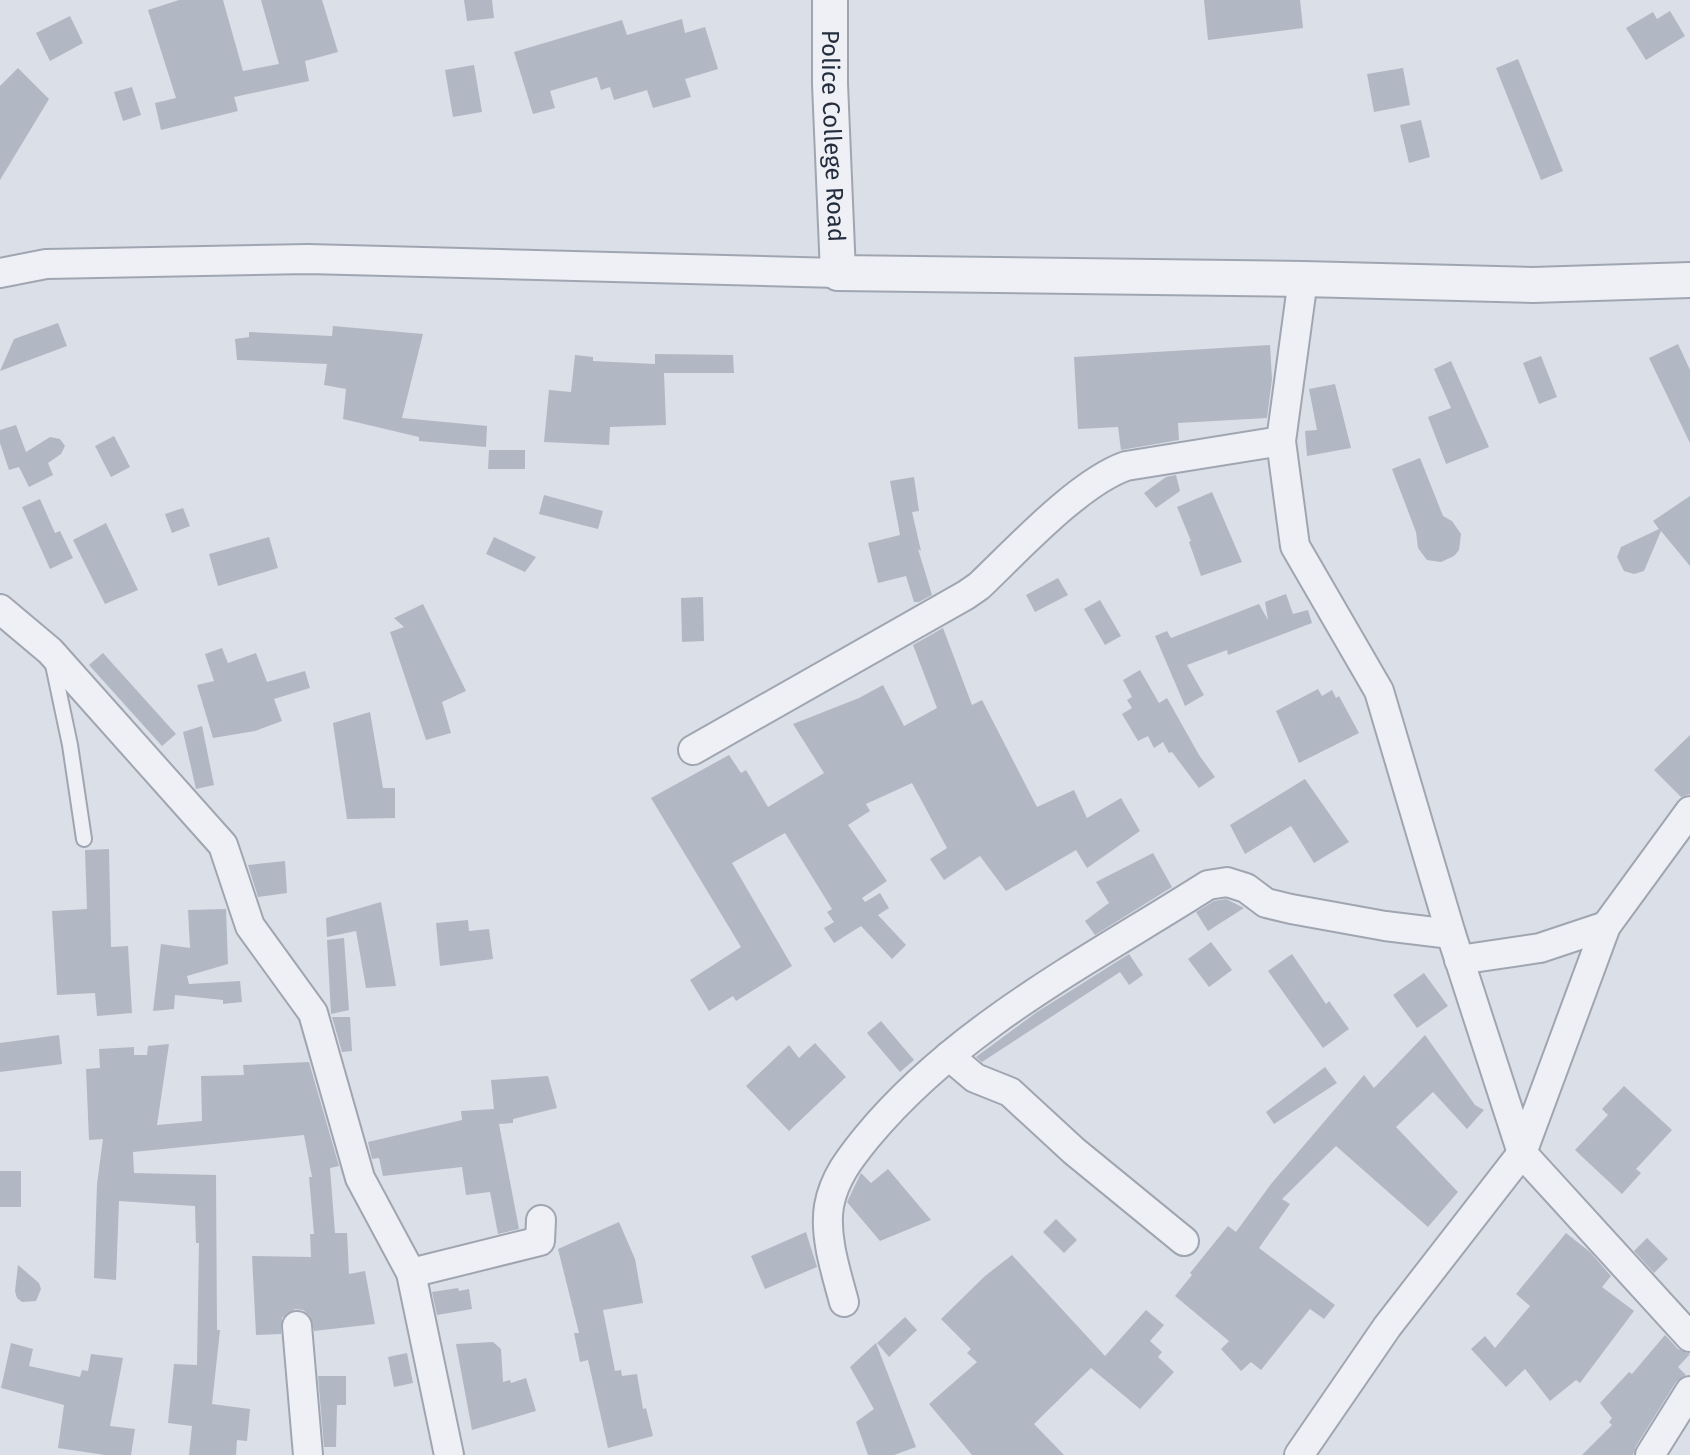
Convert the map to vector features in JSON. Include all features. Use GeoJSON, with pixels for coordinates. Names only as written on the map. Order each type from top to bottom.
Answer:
{"type":"FeatureCollection","features":[{"type":"Feature","properties":{"kind":"street","name":"Police College Road"},"geometry":{"type":"LineString","coordinates":[[830,0],[830,84],[838,273]]}},
{"type":"Feature","properties":{"kind":"street"},"geometry":{"type":"LineString","coordinates":[[0,273],[46,264],[308,259],[838,273],[1533,285],[1690,280]]}},
{"type":"Feature","properties":{"kind":"street"},"geometry":{"type":"LineString","coordinates":[[1303,279],[1281,441],[1295,546],[1379,691],[1455,947],[1522,1153],[1690,1337]]}},
{"type":"Feature","properties":{"kind":"street"},"geometry":{"type":"LineString","coordinates":[[693,750],[966,595],[1069,503],[1109,473],[1126,466],[1281,441]]}},
{"type":"Feature","properties":{"kind":"street"},"geometry":{"type":"LineString","coordinates":[[0,609],[50,651],[223,845],[250,926],[313,1013],[360,1178],[411,1273],[449,1455]]}},
{"type":"Feature","properties":{"kind":"street"},"geometry":{"type":"LineString","coordinates":[[1299,1455],[1387,1327],[1522,1153],[1606,926],[1690,811]]}},
{"type":"Feature","properties":{"kind":"street"},"geometry":{"type":"LineString","coordinates":[[844,1302],[830,1243],[829,1206],[842,1168],[888,1112],[949,1056],[1000,1016],[1208,885],[1227,882],[1246,888],[1266,903],[1385,926],[1455,947],[1540,948],[1606,926]]}},
{"type":"Feature","properties":{"kind":"street"},"geometry":{"type":"LineString","coordinates":[[949,1056],[975,1078],[1010,1092],[1074,1151],[1184,1241]]}},
{"type":"Feature","properties":{"kind":"street"},"geometry":{"type":"LineString","coordinates":[[411,1273],[540,1241],[541,1220]]}},
{"type":"Feature","properties":{"kind":"street"},"geometry":{"type":"LineString","coordinates":[[297,1326],[308,1455]]}},
{"type":"Feature","properties":{"kind":"street"},"geometry":{"type":"LineString","coordinates":[[1650,1455],[1690,1391]]}},
{"type":"Feature","properties":{"kind":"lane"},"geometry":{"type":"LineString","coordinates":[[50,651],[70,745],[84,839]]}},
{"type":"Feature","properties":{"kind":"building"},"geometry":{"type":"Polygon","coordinates":[[[179,0],[223,0],[243,71],[279,64],[261,0],[322,0],[338,52],[305,61],[309,81],[234,97],[238,111],[161,130],[155,103],[176,98],[148,10],[179,0]]]}},
{"type":"Feature","properties":{"kind":"building"},"geometry":{"type":"Polygon","coordinates":[[[464,0],[492,0],[494,18],[467,21],[464,0]]]}},
{"type":"Feature","properties":{"kind":"building"},"geometry":{"type":"Polygon","coordinates":[[[1204,0],[1300,0],[1303,28],[1208,40],[1204,0]]]}},
{"type":"Feature","properties":{"kind":"building"},"geometry":{"type":"Polygon","coordinates":[[[1670,11],[1685,36],[1646,60],[1626,28],[1653,12],[1657,19],[1670,11]]]}},
{"type":"Feature","properties":{"kind":"building"},"geometry":{"type":"Polygon","coordinates":[[[70,16],[83,43],[50,61],[36,33],[70,16]]]}},
{"type":"Feature","properties":{"kind":"building"},"geometry":{"type":"Polygon","coordinates":[[[682,19],[685,33],[705,27],[718,69],[685,79],[691,97],[653,108],[647,90],[614,100],[610,87],[601,90],[597,77],[550,91],[555,108],[533,114],[514,52],[622,20],[627,35],[682,19]]]}},
{"type":"Feature","properties":{"kind":"building"},"geometry":{"type":"Polygon","coordinates":[[[1518,59],[1563,171],[1541,180],[1496,68],[1518,59]]]}},
{"type":"Feature","properties":{"kind":"building"},"geometry":{"type":"Polygon","coordinates":[[[474,65],[482,112],[453,117],[445,70],[474,65]]]}},
{"type":"Feature","properties":{"kind":"building"},"geometry":{"type":"Polygon","coordinates":[[[18,68],[49,99],[0,180],[0,86],[18,68]]]}},
{"type":"Feature","properties":{"kind":"building"},"geometry":{"type":"Polygon","coordinates":[[[1403,68],[1410,105],[1374,112],[1367,74],[1403,68]]]}},
{"type":"Feature","properties":{"kind":"building"},"geometry":{"type":"Polygon","coordinates":[[[132,87],[141,115],[123,121],[114,92],[132,87]]]}},
{"type":"Feature","properties":{"kind":"building"},"geometry":{"type":"Polygon","coordinates":[[[1421,120],[1430,157],[1409,163],[1400,125],[1421,120]]]}},
{"type":"Feature","properties":{"kind":"building"},"geometry":{"type":"Polygon","coordinates":[[[58,323],[67,346],[0,371],[14,339],[58,323]]]}},
{"type":"Feature","properties":{"kind":"building"},"geometry":{"type":"Polygon","coordinates":[[[333,326],[423,334],[402,418],[487,426],[486,447],[419,441],[419,437],[343,419],[346,389],[324,385],[327,364],[237,360],[235,339],[249,337],[249,332],[332,336],[333,326]]]}},
{"type":"Feature","properties":{"kind":"building"},"geometry":{"type":"Polygon","coordinates":[[[1678,344],[1690,370],[1690,443],[1649,358],[1678,344]]]}},
{"type":"Feature","properties":{"kind":"building"},"geometry":{"type":"Polygon","coordinates":[[[1270,345],[1272,379],[1267,418],[1178,423],[1179,440],[1121,450],[1118,427],[1078,429],[1074,357],[1270,345]]]}},
{"type":"Feature","properties":{"kind":"building"},"geometry":{"type":"Polygon","coordinates":[[[655,354],[733,355],[734,373],[664,373],[666,425],[610,427],[609,445],[544,442],[549,390],[571,392],[575,355],[593,357],[593,361],[655,364],[655,354]]]}},
{"type":"Feature","properties":{"kind":"building"},"geometry":{"type":"Polygon","coordinates":[[[1541,356],[1557,397],[1539,404],[1523,363],[1541,356]]]}},
{"type":"Feature","properties":{"kind":"building"},"geometry":{"type":"Polygon","coordinates":[[[1451,361],[1489,447],[1446,464],[1428,417],[1451,408],[1434,369],[1451,361]]]}},
{"type":"Feature","properties":{"kind":"building"},"geometry":{"type":"Polygon","coordinates":[[[1335,384],[1351,448],[1307,456],[1305,431],[1317,430],[1309,389],[1335,384]]]}},
{"type":"Feature","properties":{"kind":"building"},"geometry":{"type":"Polygon","coordinates":[[[16,425],[26,452],[50,437],[60,439],[65,446],[61,454],[48,463],[53,475],[29,487],[19,467],[9,470],[0,443],[0,430],[16,425]]]}},
{"type":"Feature","properties":{"kind":"building"},"geometry":{"type":"Polygon","coordinates":[[[114,436],[130,467],[111,477],[95,446],[114,436]]]}},
{"type":"Feature","properties":{"kind":"building"},"geometry":{"type":"Polygon","coordinates":[[[489,450],[525,450],[525,469],[488,469],[489,450]]]}},
{"type":"Feature","properties":{"kind":"building"},"geometry":{"type":"Polygon","coordinates":[[[1420,458],[1443,516],[1452,521],[1461,534],[1459,550],[1441,562],[1427,560],[1418,548],[1416,532],[1392,469],[1420,458]]]}},
{"type":"Feature","properties":{"kind":"building"},"geometry":{"type":"Polygon","coordinates":[[[1176,475],[1180,491],[1156,508],[1144,493],[1166,477],[1176,475]]]}},
{"type":"Feature","properties":{"kind":"building"},"geometry":{"type":"Polygon","coordinates":[[[914,477],[919,511],[912,512],[921,551],[918,549],[932,595],[919,602],[914,602],[906,576],[878,583],[868,543],[900,535],[890,481],[914,477]]]}},
{"type":"Feature","properties":{"kind":"building"},"geometry":{"type":"Polygon","coordinates":[[[1212,492],[1242,562],[1201,576],[1177,507],[1212,492]]]}},
{"type":"Feature","properties":{"kind":"building"},"geometry":{"type":"Polygon","coordinates":[[[544,495],[603,511],[598,529],[539,514],[544,495]]]}},
{"type":"Feature","properties":{"kind":"building"},"geometry":{"type":"Polygon","coordinates":[[[1690,496],[1690,566],[1661,531],[1644,571],[1634,574],[1624,571],[1617,557],[1621,547],[1659,529],[1653,521],[1690,496]]]}},
{"type":"Feature","properties":{"kind":"building"},"geometry":{"type":"Polygon","coordinates":[[[40,499],[55,533],[60,531],[73,558],[50,569],[22,507],[40,499]]]}},
{"type":"Feature","properties":{"kind":"building"},"geometry":{"type":"Polygon","coordinates":[[[183,508],[190,526],[172,533],[165,514],[183,508]]]}},
{"type":"Feature","properties":{"kind":"building"},"geometry":{"type":"Polygon","coordinates":[[[106,523],[138,590],[105,604],[73,540],[106,523]]]}},
{"type":"Feature","properties":{"kind":"building"},"geometry":{"type":"Polygon","coordinates":[[[269,537],[278,568],[218,586],[209,554],[269,537]]]}},
{"type":"Feature","properties":{"kind":"building"},"geometry":{"type":"Polygon","coordinates":[[[494,537],[536,557],[525,572],[486,554],[494,537]]]}},
{"type":"Feature","properties":{"kind":"building"},"geometry":{"type":"Polygon","coordinates":[[[1058,578],[1068,595],[1035,612],[1026,595],[1058,578]]]}},
{"type":"Feature","properties":{"kind":"building"},"geometry":{"type":"Polygon","coordinates":[[[1286,594],[1293,614],[1308,610],[1312,623],[1228,655],[1227,650],[1187,665],[1204,695],[1185,706],[1155,636],[1167,631],[1171,638],[1259,604],[1268,620],[1265,602],[1286,594]]]}},
{"type":"Feature","properties":{"kind":"building"},"geometry":{"type":"Polygon","coordinates":[[[703,597],[704,641],[682,642],[681,598],[703,597]]]}},
{"type":"Feature","properties":{"kind":"building"},"geometry":{"type":"Polygon","coordinates":[[[1100,600],[1121,636],[1105,645],[1084,609],[1100,600]]]}},
{"type":"Feature","properties":{"kind":"building"},"geometry":{"type":"Polygon","coordinates":[[[423,604],[466,691],[442,702],[451,733],[426,740],[390,632],[404,627],[394,618],[423,604]]]}},
{"type":"Feature","properties":{"kind":"building"},"geometry":{"type":"Polygon","coordinates":[[[943,628],[972,705],[982,700],[1037,807],[1074,790],[1087,818],[1121,798],[1140,831],[1087,868],[1076,850],[1006,891],[980,856],[944,880],[930,859],[947,848],[912,783],[866,804],[870,811],[848,825],[887,881],[862,898],[865,902],[880,893],[889,908],[878,915],[906,945],[892,959],[861,926],[834,943],[824,928],[834,922],[827,912],[832,909],[785,833],[732,863],[792,966],[736,1001],[733,996],[709,1011],[690,980],[741,947],[651,798],[729,755],[741,773],[746,770],[768,807],[824,773],[793,724],[883,685],[904,726],[937,708],[913,645],[943,628]]]}},
{"type":"Feature","properties":{"kind":"building"},"geometry":{"type":"Polygon","coordinates":[[[222,648],[228,663],[256,653],[267,682],[305,671],[310,688],[274,699],[282,721],[255,731],[213,738],[197,685],[214,681],[205,654],[222,648]]]}},
{"type":"Feature","properties":{"kind":"building"},"geometry":{"type":"Polygon","coordinates":[[[103,653],[176,734],[162,746],[89,665],[103,653]]]}},
{"type":"Feature","properties":{"kind":"building"},"geometry":{"type":"Polygon","coordinates":[[[1140,670],[1159,703],[1167,698],[1215,777],[1199,788],[1163,742],[1154,748],[1148,736],[1138,741],[1122,714],[1132,708],[1127,700],[1132,697],[1123,680],[1140,670]]]}},
{"type":"Feature","properties":{"kind":"building"},"geometry":{"type":"Polygon","coordinates":[[[1318,689],[1322,696],[1332,690],[1336,698],[1339,696],[1359,733],[1299,763],[1276,711],[1318,689]]]}},
{"type":"Feature","properties":{"kind":"building"},"geometry":{"type":"Polygon","coordinates":[[[370,712],[383,788],[395,788],[395,818],[347,819],[333,723],[370,712]]]}},
{"type":"Feature","properties":{"kind":"building"},"geometry":{"type":"Polygon","coordinates":[[[202,726],[214,785],[196,789],[183,732],[202,726]]]}},
{"type":"Feature","properties":{"kind":"building"},"geometry":{"type":"Polygon","coordinates":[[[1690,735],[1690,794],[1681,797],[1654,770],[1690,735]]]}},
{"type":"Feature","properties":{"kind":"building"},"geometry":{"type":"Polygon","coordinates":[[[1305,779],[1349,842],[1314,863],[1291,826],[1245,854],[1230,825],[1305,779]]]}},
{"type":"Feature","properties":{"kind":"building"},"geometry":{"type":"Polygon","coordinates":[[[109,849],[111,947],[128,946],[132,1013],[97,1016],[95,993],[57,995],[52,911],[87,909],[85,850],[109,849]]]}},
{"type":"Feature","properties":{"kind":"building"},"geometry":{"type":"Polygon","coordinates":[[[1153,853],[1172,887],[1095,935],[1085,921],[1109,903],[1096,882],[1153,853]]]}},
{"type":"Feature","properties":{"kind":"building"},"geometry":{"type":"Polygon","coordinates":[[[285,861],[287,893],[258,897],[248,865],[285,861]]]}},
{"type":"Feature","properties":{"kind":"building"},"geometry":{"type":"Polygon","coordinates":[[[1226,899],[1244,908],[1208,931],[1196,912],[1214,901],[1226,899]]]}},
{"type":"Feature","properties":{"kind":"building"},"geometry":{"type":"Polygon","coordinates":[[[381,902],[396,986],[366,988],[356,931],[327,937],[326,918],[381,902]]]}},
{"type":"Feature","properties":{"kind":"building"},"geometry":{"type":"Polygon","coordinates":[[[226,909],[228,964],[187,976],[189,984],[240,981],[242,1002],[223,1004],[223,1000],[175,995],[174,1009],[153,1011],[161,944],[190,948],[188,910],[226,909]]]}},
{"type":"Feature","properties":{"kind":"building"},"geometry":{"type":"Polygon","coordinates":[[[468,920],[469,931],[489,929],[493,959],[440,966],[436,923],[468,920]]]}},
{"type":"Feature","properties":{"kind":"building"},"geometry":{"type":"Polygon","coordinates":[[[344,938],[349,1010],[331,1014],[327,940],[344,938]]]}},
{"type":"Feature","properties":{"kind":"building"},"geometry":{"type":"Polygon","coordinates":[[[1211,942],[1232,970],[1209,987],[1188,959],[1211,942]]]}},
{"type":"Feature","properties":{"kind":"building"},"geometry":{"type":"Polygon","coordinates":[[[1129,954],[1143,975],[1129,985],[1120,972],[982,1062],[976,1057],[1037,1012],[1129,954]]]}},
{"type":"Feature","properties":{"kind":"building"},"geometry":{"type":"Polygon","coordinates":[[[1292,954],[1326,1004],[1329,1001],[1349,1029],[1323,1048],[1268,971],[1292,954]]]}},
{"type":"Feature","properties":{"kind":"building"},"geometry":{"type":"Polygon","coordinates":[[[1424,973],[1448,1006],[1417,1028],[1393,995],[1424,973]]]}},
{"type":"Feature","properties":{"kind":"building"},"geometry":{"type":"Polygon","coordinates":[[[332,1017],[350,1017],[352,1051],[342,1052],[332,1017]]]}},
{"type":"Feature","properties":{"kind":"building"},"geometry":{"type":"Polygon","coordinates":[[[881,1021],[914,1060],[900,1072],[867,1033],[881,1021]]]}},
{"type":"Feature","properties":{"kind":"building"},"geometry":{"type":"Polygon","coordinates":[[[59,1035],[62,1064],[0,1072],[0,1043],[59,1035]]]}},
{"type":"Feature","properties":{"kind":"building"},"geometry":{"type":"Polygon","coordinates":[[[1425,1035],[1475,1105],[1484,1110],[1467,1129],[1433,1092],[1396,1127],[1458,1192],[1428,1227],[1336,1146],[1282,1199],[1290,1204],[1259,1248],[1335,1305],[1324,1319],[1310,1309],[1261,1370],[1251,1362],[1241,1371],[1221,1349],[1229,1341],[1175,1296],[1228,1226],[1236,1232],[1271,1184],[1364,1075],[1374,1088],[1425,1035]]]}},
{"type":"Feature","properties":{"kind":"building"},"geometry":{"type":"Polygon","coordinates":[[[815,1043],[846,1077],[789,1131],[746,1086],[789,1045],[799,1058],[815,1043]]]}},
{"type":"Feature","properties":{"kind":"building"},"geometry":{"type":"Polygon","coordinates":[[[169,1044],[157,1125],[202,1121],[201,1076],[244,1075],[243,1065],[309,1062],[339,1166],[330,1168],[335,1233],[347,1233],[349,1274],[365,1271],[375,1324],[314,1331],[310,1316],[303,1310],[295,1309],[282,1318],[281,1334],[256,1335],[252,1256],[311,1257],[310,1234],[314,1234],[309,1177],[312,1177],[304,1135],[133,1152],[134,1173],[216,1175],[217,1330],[220,1330],[212,1404],[250,1409],[247,1441],[237,1440],[236,1455],[189,1455],[192,1426],[168,1423],[174,1364],[197,1365],[199,1243],[196,1243],[195,1206],[119,1201],[116,1280],[94,1278],[97,1184],[103,1139],[89,1140],[86,1069],[100,1068],[99,1049],[134,1047],[134,1055],[147,1055],[148,1046],[169,1044]]]}},
{"type":"Feature","properties":{"kind":"building"},"geometry":{"type":"Polygon","coordinates":[[[1325,1067],[1337,1083],[1274,1124],[1266,1112],[1325,1067]]]}},
{"type":"Feature","properties":{"kind":"building"},"geometry":{"type":"Polygon","coordinates":[[[548,1076],[557,1108],[513,1119],[513,1123],[499,1124],[519,1229],[498,1234],[490,1192],[466,1195],[462,1167],[383,1176],[379,1158],[372,1159],[368,1142],[462,1120],[461,1111],[494,1109],[491,1080],[548,1076]]]}},
{"type":"Feature","properties":{"kind":"building"},"geometry":{"type":"Polygon","coordinates":[[[1624,1086],[1672,1130],[1636,1169],[1641,1173],[1622,1194],[1575,1150],[1608,1115],[1602,1109],[1624,1086]]]}},
{"type":"Feature","properties":{"kind":"building"},"geometry":{"type":"Polygon","coordinates":[[[888,1169],[931,1220],[880,1241],[847,1202],[861,1173],[871,1183],[888,1169]]]}},
{"type":"Feature","properties":{"kind":"building"},"geometry":{"type":"Polygon","coordinates":[[[0,1171],[21,1171],[21,1207],[0,1207],[0,1171]]]}},
{"type":"Feature","properties":{"kind":"building"},"geometry":{"type":"Polygon","coordinates":[[[1056,1219],[1077,1240],[1064,1253],[1043,1232],[1056,1219]]]}},
{"type":"Feature","properties":{"kind":"building"},"geometry":{"type":"Polygon","coordinates":[[[619,1222],[635,1259],[643,1303],[603,1310],[615,1371],[621,1370],[622,1376],[637,1374],[643,1409],[646,1408],[653,1436],[608,1448],[588,1360],[580,1362],[574,1333],[579,1333],[558,1249],[619,1222]]]}},
{"type":"Feature","properties":{"kind":"building"},"geometry":{"type":"Polygon","coordinates":[[[806,1232],[817,1267],[765,1289],[751,1256],[806,1232]]]}},
{"type":"Feature","properties":{"kind":"building"},"geometry":{"type":"Polygon","coordinates":[[[1566,1233],[1590,1252],[1611,1276],[1602,1287],[1634,1311],[1580,1383],[1576,1380],[1550,1401],[1525,1369],[1506,1387],[1471,1349],[1485,1336],[1495,1348],[1530,1306],[1516,1294],[1566,1233]]]}},
{"type":"Feature","properties":{"kind":"building"},"geometry":{"type":"Polygon","coordinates":[[[1647,1238],[1668,1259],[1654,1273],[1634,1251],[1647,1238]]]}},
{"type":"Feature","properties":{"kind":"building"},"geometry":{"type":"Polygon","coordinates":[[[1012,1255],[1105,1356],[1146,1310],[1164,1325],[1150,1341],[1162,1352],[1158,1357],[1174,1372],[1140,1409],[1091,1368],[1034,1424],[1064,1455],[972,1455],[929,1404],[977,1362],[967,1353],[971,1349],[941,1319],[985,1276],[1012,1255]]]}},
{"type":"Feature","properties":{"kind":"building"},"geometry":{"type":"Polygon","coordinates":[[[18,1265],[39,1283],[41,1289],[36,1301],[22,1302],[17,1298],[18,1265]]]}},
{"type":"Feature","properties":{"kind":"building"},"geometry":{"type":"Polygon","coordinates":[[[458,1288],[459,1291],[469,1289],[472,1309],[437,1315],[432,1292],[458,1288]]]}},
{"type":"Feature","properties":{"kind":"building"},"geometry":{"type":"Polygon","coordinates":[[[905,1317],[917,1330],[889,1357],[877,1343],[905,1317]]]}},
{"type":"Feature","properties":{"kind":"building"},"geometry":{"type":"Polygon","coordinates":[[[1665,1335],[1678,1349],[1690,1354],[1678,1367],[1686,1375],[1676,1382],[1633,1455],[1582,1455],[1612,1425],[1609,1422],[1612,1418],[1600,1403],[1629,1372],[1632,1374],[1665,1335]]]}},
{"type":"Feature","properties":{"kind":"building"},"geometry":{"type":"Polygon","coordinates":[[[493,1342],[501,1349],[503,1382],[526,1378],[536,1411],[472,1430],[456,1344],[493,1342]]]}},
{"type":"Feature","properties":{"kind":"building"},"geometry":{"type":"Polygon","coordinates":[[[11,1343],[33,1349],[29,1366],[80,1377],[82,1370],[88,1371],[91,1354],[123,1358],[110,1426],[135,1429],[131,1455],[105,1455],[58,1448],[64,1405],[1,1388],[11,1343]]]}},
{"type":"Feature","properties":{"kind":"building"},"geometry":{"type":"Polygon","coordinates":[[[876,1343],[916,1447],[894,1455],[868,1455],[856,1422],[874,1409],[850,1367],[876,1343]]]}},
{"type":"Feature","properties":{"kind":"building"},"geometry":{"type":"Polygon","coordinates":[[[407,1353],[413,1383],[394,1387],[388,1357],[407,1353]]]}},
{"type":"Feature","properties":{"kind":"building"},"geometry":{"type":"Polygon","coordinates":[[[318,1376],[346,1376],[346,1405],[337,1405],[336,1447],[324,1447],[318,1376]]]}}]}
